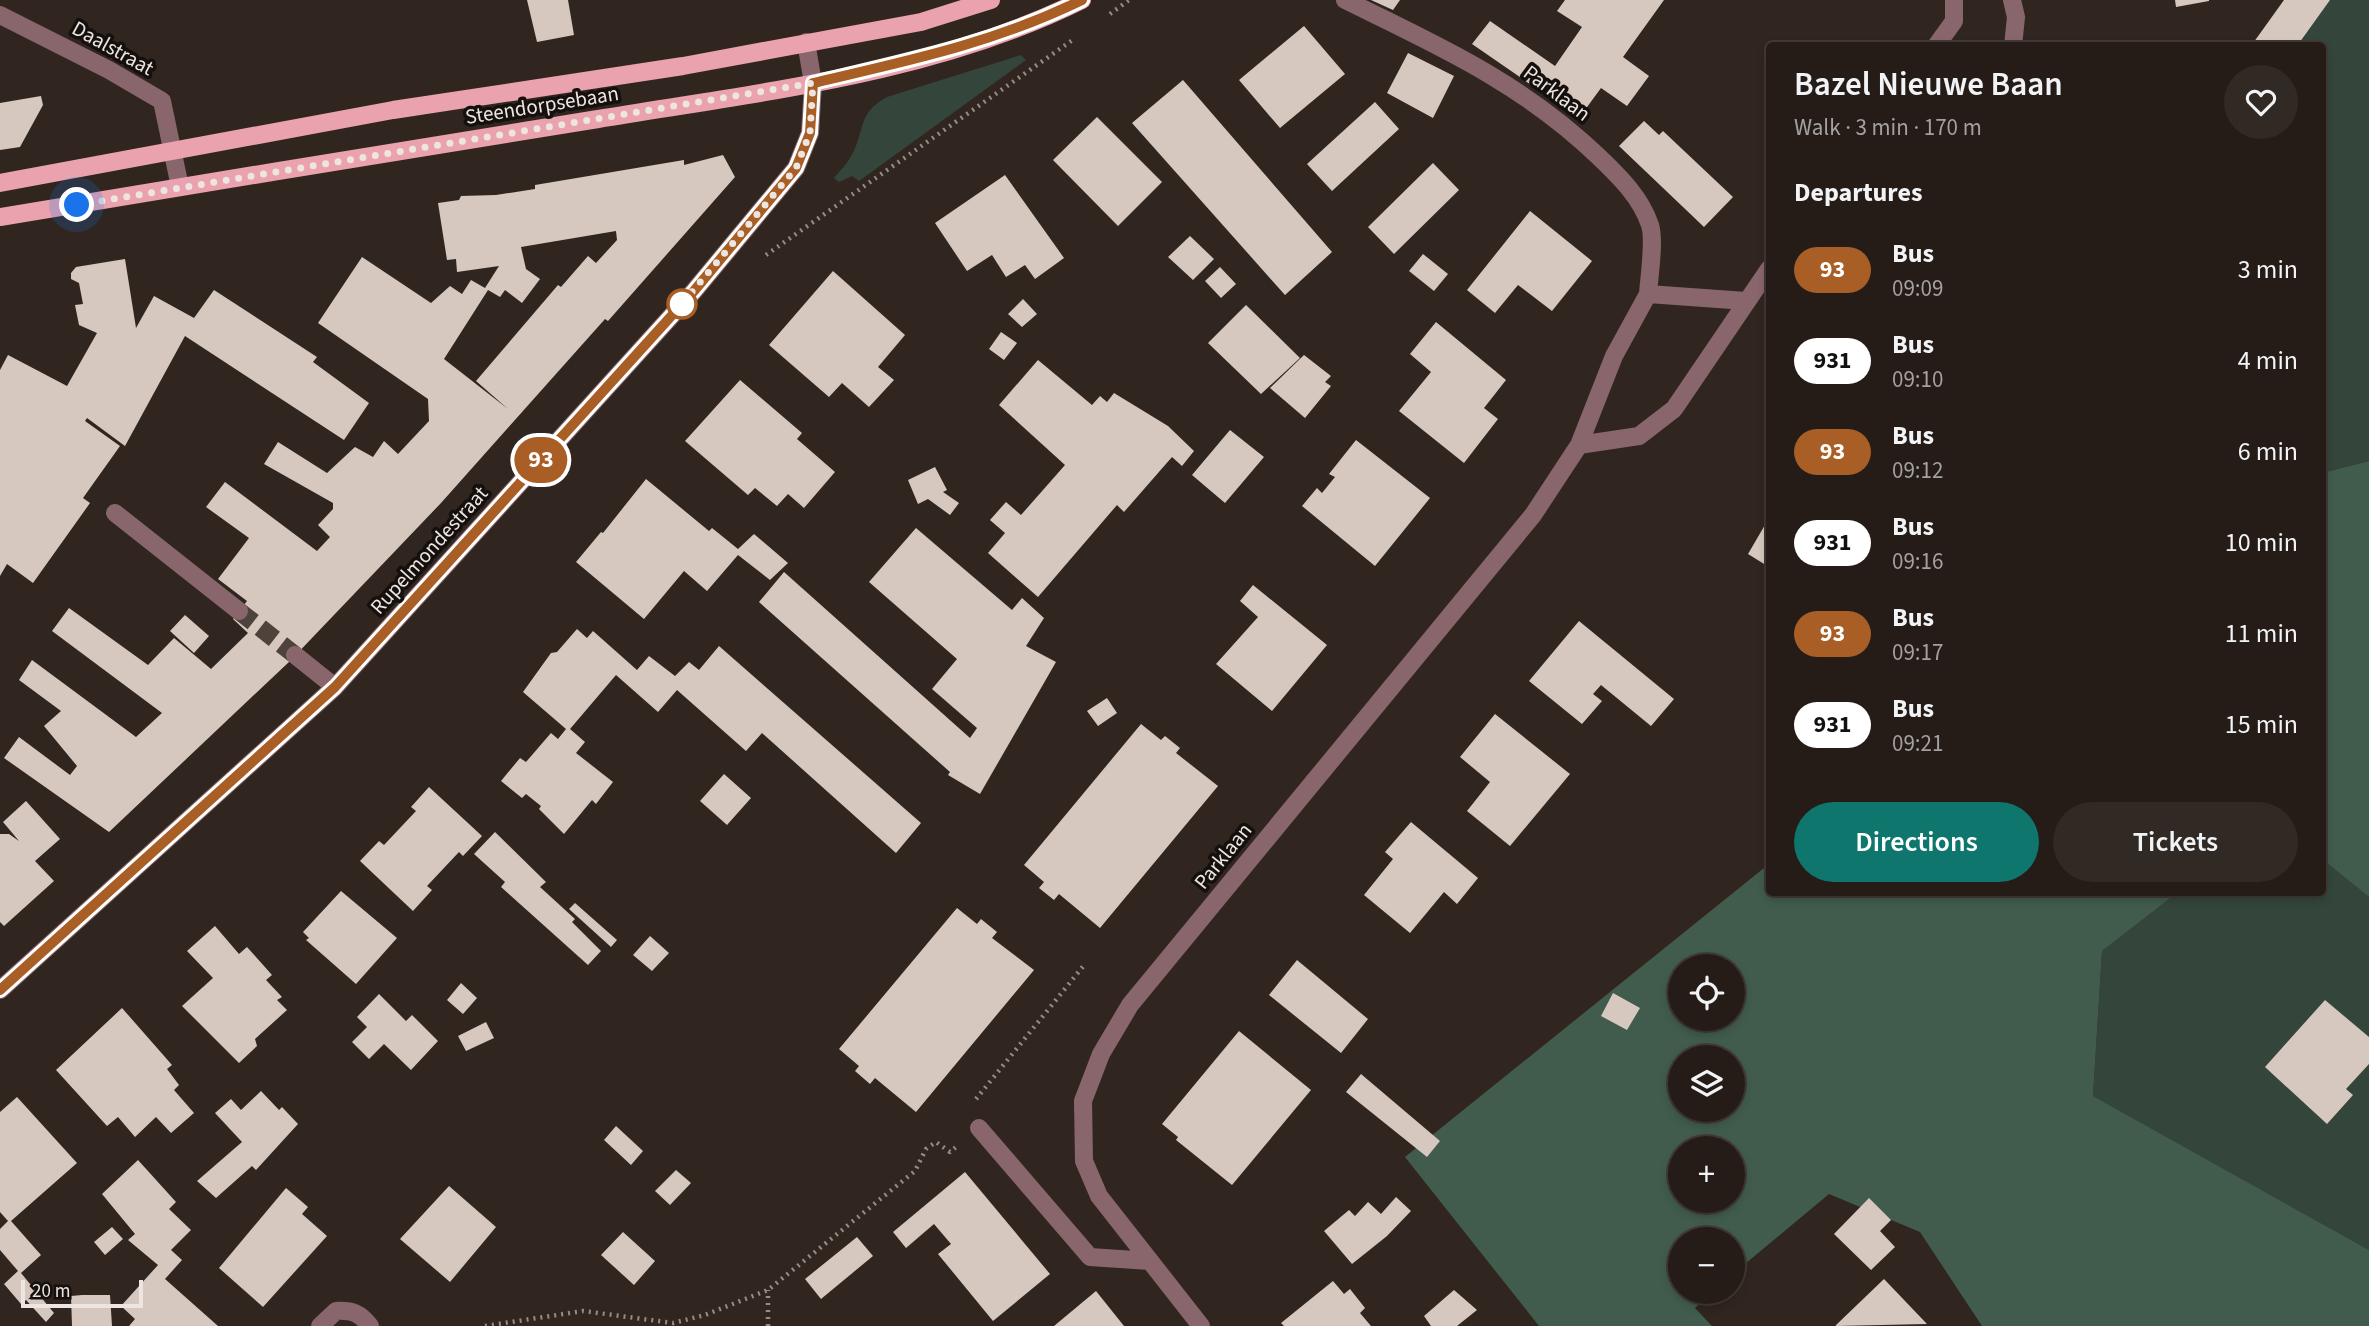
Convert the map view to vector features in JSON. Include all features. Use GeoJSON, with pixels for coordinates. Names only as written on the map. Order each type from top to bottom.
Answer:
{"type":"FeatureCollection","features":[{"type":"Feature","properties":{"kind":"main road","name":"Steendorpsebaan"},"geometry":{"type":"LineString","coordinates":[[0,183],[393,110],[683,66],[921,22],[992,0]]}},
{"type":"Feature","properties":{"kind":"main road","name":"Steendorpsebaan"},"geometry":{"type":"LineString","coordinates":[[0,217],[813,83],[961,49],[1052,15],[1082,0]]}},
{"type":"Feature","properties":{"kind":"street","name":"Parklaan"},"geometry":{"type":"LineString","coordinates":[[1201,1326],[1099,1196],[1084,1161],[1083,1101],[1101,1054],[1130,1005],[1533,515],[1579,445],[1614,356],[1648,295],[1651,227],[1628,185],[1619,176],[1576,135],[1510,85],[1433,41],[1345,0]]}},
{"type":"Feature","properties":{"kind":"street"},"geometry":{"type":"LineString","coordinates":[[1939,42],[1954,21],[1954,0]]}},
{"type":"Feature","properties":{"kind":"street"},"geometry":{"type":"LineString","coordinates":[[2012,0],[2016,17],[2014,42]]}},
{"type":"Feature","properties":{"kind":"street","name":"Daalstraat"},"geometry":{"type":"LineString","coordinates":[[0,15],[109,70],[162,101],[180,187]]}},
{"type":"Feature","properties":{"kind":"street","name":"Rupelmondestraat"},"geometry":{"type":"LineString","coordinates":[[0,990],[335,687],[694,291],[796,168],[810,133],[813,83],[806,43]]}},
{"type":"Feature","properties":{"kind":"street"},"geometry":{"type":"LineString","coordinates":[[1579,445],[1639,436],[1674,409],[1766,274]]}},
{"type":"Feature","properties":{"kind":"street"},"geometry":{"type":"LineString","coordinates":[[1648,295],[1746,301]]}},
{"type":"Feature","properties":{"kind":"street"},"geometry":{"type":"LineString","coordinates":[[115,513],[239,611]]}},
{"type":"Feature","properties":{"kind":"street"},"geometry":{"type":"LineString","coordinates":[[295,656],[335,687]]}},
{"type":"Feature","properties":{"kind":"street"},"geometry":{"type":"LineString","coordinates":[[979,1128],[1090,1256],[1150,1261]]}},
{"type":"Feature","properties":{"kind":"street"},"geometry":{"type":"LineString","coordinates":[[320,1326],[336,1311],[350,1310],[362,1315],[370,1326]]}},
{"type":"Feature","properties":{"kind":"path"},"geometry":{"type":"LineString","coordinates":[[1106,16],[1129,0]]}},
{"type":"Feature","properties":{"kind":"path"},"geometry":{"type":"LineString","coordinates":[[763,257],[1083,32]]}},
{"type":"Feature","properties":{"kind":"path"},"geometry":{"type":"LineString","coordinates":[[485,1326],[583,1311],[674,1323],[705,1315],[768,1290],[915,1171],[926,1149],[936,1142],[950,1152],[979,1128],[968,1108],[1085,964]]}},
{"type":"Feature","properties":{"kind":"path"},"geometry":{"type":"LineString","coordinates":[[768,1290],[768,1326]]}},
{"type":"Feature","properties":{"kind":"green space"},"geometry":{"type":"Polygon","coordinates":[[[2284,0],[2369,0],[2369,461],[2326,472],[2326,42],[2256,42],[2284,0]]]}},
{"type":"Feature","properties":{"kind":"green space"},"geometry":{"type":"Polygon","coordinates":[[[1021,55],[1026,60],[859,181],[852,176],[839,182],[834,178],[852,155],[865,118],[879,102],[887,97],[1021,55]]]}},
{"type":"Feature","properties":{"kind":"green space"},"geometry":{"type":"Polygon","coordinates":[[[2369,461],[2369,897],[2326,862],[2326,472],[2369,461]]]}},
{"type":"Feature","properties":{"kind":"green space"},"geometry":{"type":"Polygon","coordinates":[[[2326,862],[2369,897],[2369,1250],[2093,1096],[2102,951],[2173,896],[2326,896],[2326,862]]]}},
{"type":"Feature","properties":{"kind":"green space"},"geometry":{"type":"Polygon","coordinates":[[[1766,866],[1766,896],[2173,896],[2102,951],[2093,1096],[2369,1250],[2369,1326],[1982,1326],[1920,1232],[1829,1194],[1745,1264],[1745,1227],[1668,1227],[1668,1304],[1700,1304],[1695,1308],[1712,1326],[1539,1326],[1405,1157],[1766,866]]]}},
{"type":"Feature","properties":{"kind":"building"},"geometry":{"type":"Polygon","coordinates":[[[527,0],[568,0],[574,35],[537,42],[527,0]]]}},
{"type":"Feature","properties":{"kind":"building"},"geometry":{"type":"Polygon","coordinates":[[[1371,0],[1400,0],[1393,10],[1371,0]]]}},
{"type":"Feature","properties":{"kind":"building"},"geometry":{"type":"Polygon","coordinates":[[[1565,0],[1664,0],[1623,57],[1649,76],[1627,106],[1601,88],[1579,118],[1472,44],[1490,21],[1555,66],[1582,27],[1557,11],[1565,0]]]}},
{"type":"Feature","properties":{"kind":"building"},"geometry":{"type":"Polygon","coordinates":[[[2175,0],[2209,0],[2209,1],[2176,7],[2175,0]]]}},
{"type":"Feature","properties":{"kind":"building"},"geometry":{"type":"Polygon","coordinates":[[[2284,0],[2330,0],[2300,42],[2254,42],[2284,0]]]}},
{"type":"Feature","properties":{"kind":"building"},"geometry":{"type":"Polygon","coordinates":[[[1304,26],[1345,74],[1280,128],[1239,80],[1304,26]]]}},
{"type":"Feature","properties":{"kind":"building"},"geometry":{"type":"Polygon","coordinates":[[[1408,53],[1454,76],[1433,118],[1387,93],[1408,53]]]}},
{"type":"Feature","properties":{"kind":"building"},"geometry":{"type":"Polygon","coordinates":[[[1183,80],[1332,252],[1285,295],[1132,123],[1183,80]]]}},
{"type":"Feature","properties":{"kind":"building"},"geometry":{"type":"Polygon","coordinates":[[[41,96],[43,105],[20,147],[0,150],[0,103],[41,96]]]}},
{"type":"Feature","properties":{"kind":"building"},"geometry":{"type":"Polygon","coordinates":[[[1375,102],[1399,129],[1332,191],[1307,164],[1375,102]]]}},
{"type":"Feature","properties":{"kind":"building"},"geometry":{"type":"Polygon","coordinates":[[[1097,117],[1162,182],[1118,226],[1053,160],[1097,117]]]}},
{"type":"Feature","properties":{"kind":"building"},"geometry":{"type":"Polygon","coordinates":[[[1644,121],[1659,135],[1663,131],[1733,197],[1704,227],[1619,146],[1644,121]]]}},
{"type":"Feature","properties":{"kind":"building"},"geometry":{"type":"Polygon","coordinates":[[[723,155],[735,177],[608,321],[605,319],[441,503],[290,661],[109,832],[4,758],[19,737],[70,775],[77,766],[44,726],[61,711],[19,680],[32,660],[136,737],[162,713],[52,631],[69,608],[148,665],[174,638],[211,669],[248,633],[233,619],[247,601],[218,579],[249,538],[206,507],[225,482],[317,551],[330,537],[318,525],[333,509],[333,503],[264,464],[278,442],[327,473],[355,447],[373,457],[384,441],[398,454],[429,421],[428,399],[318,323],[362,257],[431,303],[450,286],[462,294],[471,280],[485,288],[499,266],[457,272],[456,259],[447,260],[438,203],[459,200],[461,196],[496,195],[535,189],[535,185],[684,160],[684,165],[723,155]],[[616,231],[521,247],[526,269],[540,279],[522,303],[505,290],[500,297],[488,290],[444,359],[508,409],[476,381],[558,285],[561,287],[588,256],[596,263],[617,240],[616,231]]]}},
{"type":"Feature","properties":{"kind":"building"},"geometry":{"type":"Polygon","coordinates":[[[1433,163],[1459,190],[1394,254],[1368,227],[1433,163]]]}},
{"type":"Feature","properties":{"kind":"building"},"geometry":{"type":"Polygon","coordinates":[[[1005,175],[1064,258],[1035,279],[1025,265],[1006,277],[992,255],[967,271],[935,223],[1005,175]]]}},
{"type":"Feature","properties":{"kind":"building"},"geometry":{"type":"Polygon","coordinates":[[[1530,211],[1592,261],[1552,311],[1518,285],[1495,313],[1467,290],[1530,211]]]}},
{"type":"Feature","properties":{"kind":"building"},"geometry":{"type":"Polygon","coordinates":[[[1190,236],[1214,259],[1193,280],[1168,257],[1190,236]]]}},
{"type":"Feature","properties":{"kind":"building"},"geometry":{"type":"Polygon","coordinates":[[[1423,254],[1448,274],[1434,291],[1409,271],[1423,254]]]}},
{"type":"Feature","properties":{"kind":"building"},"geometry":{"type":"Polygon","coordinates":[[[125,259],[136,328],[154,296],[194,318],[214,290],[317,357],[313,362],[369,403],[344,440],[185,336],[125,446],[87,418],[85,421],[120,446],[83,498],[90,503],[33,583],[7,564],[0,576],[0,370],[8,355],[67,386],[97,333],[79,325],[75,305],[83,304],[79,283],[71,279],[71,273],[76,267],[125,259]]]}},
{"type":"Feature","properties":{"kind":"building"},"geometry":{"type":"Polygon","coordinates":[[[1220,267],[1236,284],[1221,298],[1205,281],[1220,267]]]}},
{"type":"Feature","properties":{"kind":"building"},"geometry":{"type":"Polygon","coordinates":[[[833,271],[905,335],[878,367],[894,380],[869,407],[842,383],[829,397],[769,345],[833,271]]]}},
{"type":"Feature","properties":{"kind":"building"},"geometry":{"type":"Polygon","coordinates":[[[1023,299],[1037,314],[1022,327],[1008,314],[1023,299]]]}},
{"type":"Feature","properties":{"kind":"building"},"geometry":{"type":"Polygon","coordinates":[[[1246,305],[1300,358],[1261,394],[1208,343],[1246,305]]]}},
{"type":"Feature","properties":{"kind":"building"},"geometry":{"type":"Polygon","coordinates":[[[1436,322],[1506,380],[1484,408],[1498,419],[1464,463],[1399,411],[1431,372],[1410,354],[1436,322]]]}},
{"type":"Feature","properties":{"kind":"building"},"geometry":{"type":"Polygon","coordinates":[[[1001,332],[1017,343],[1004,360],[989,349],[1001,332]]]}},
{"type":"Feature","properties":{"kind":"building"},"geometry":{"type":"Polygon","coordinates":[[[1304,355],[1331,376],[1325,382],[1331,386],[1305,418],[1270,388],[1304,355]]]}},
{"type":"Feature","properties":{"kind":"building"},"geometry":{"type":"Polygon","coordinates":[[[1038,360],[1092,405],[1100,396],[1107,402],[1114,393],[1168,426],[1194,451],[1182,466],[1172,457],[1124,512],[1117,505],[1038,597],[988,553],[1005,533],[990,520],[1006,502],[1021,515],[1065,465],[999,405],[1038,360]]]}},
{"type":"Feature","properties":{"kind":"building"},"geometry":{"type":"Polygon","coordinates":[[[740,380],[802,433],[797,439],[835,472],[804,508],[788,494],[777,506],[755,488],[748,495],[685,441],[740,380]]]}},
{"type":"Feature","properties":{"kind":"building"},"geometry":{"type":"Polygon","coordinates":[[[1230,430],[1264,457],[1225,503],[1192,475],[1230,430]]]}},
{"type":"Feature","properties":{"kind":"building"},"geometry":{"type":"Polygon","coordinates":[[[1356,440],[1430,498],[1375,566],[1302,506],[1317,488],[1322,493],[1335,477],[1329,474],[1356,440]]]}},
{"type":"Feature","properties":{"kind":"building"},"geometry":{"type":"Polygon","coordinates":[[[935,467],[947,490],[943,492],[959,503],[950,515],[928,499],[918,504],[908,480],[935,467]]]}},
{"type":"Feature","properties":{"kind":"building"},"geometry":{"type":"Polygon","coordinates":[[[646,479],[709,531],[712,528],[738,549],[754,534],[788,563],[770,580],[738,555],[707,591],[684,571],[644,619],[576,562],[646,479]]]}},
{"type":"Feature","properties":{"kind":"building"},"geometry":{"type":"Polygon","coordinates":[[[1766,523],[1766,565],[1748,554],[1766,523]]]}},
{"type":"Feature","properties":{"kind":"building"},"geometry":{"type":"Polygon","coordinates":[[[916,528],[1012,610],[1022,598],[1044,618],[1026,646],[1056,662],[980,794],[948,775],[950,772],[759,602],[784,572],[970,738],[977,728],[932,689],[957,659],[869,582],[916,528]]]}},
{"type":"Feature","properties":{"kind":"building"},"geometry":{"type":"Polygon","coordinates":[[[1253,585],[1327,645],[1272,711],[1216,664],[1258,617],[1240,601],[1253,585]]]}},
{"type":"Feature","properties":{"kind":"building"},"geometry":{"type":"Polygon","coordinates":[[[185,615],[209,636],[194,653],[170,631],[185,615]]]}},
{"type":"Feature","properties":{"kind":"building"},"geometry":{"type":"Polygon","coordinates":[[[1579,621],[1674,699],[1651,726],[1601,685],[1593,694],[1602,701],[1582,724],[1529,681],[1579,621]]]}},
{"type":"Feature","properties":{"kind":"building"},"geometry":{"type":"Polygon","coordinates":[[[577,629],[587,638],[593,631],[637,670],[649,656],[675,676],[689,662],[699,670],[719,646],[921,823],[896,853],[762,733],[746,751],[677,690],[658,712],[616,675],[570,729],[585,742],[576,753],[613,782],[596,804],[592,800],[564,834],[539,809],[541,806],[526,794],[522,798],[501,781],[520,758],[526,762],[551,733],[558,739],[566,729],[523,692],[551,653],[557,652],[577,629]]]}},
{"type":"Feature","properties":{"kind":"building"},"geometry":{"type":"Polygon","coordinates":[[[1107,698],[1117,713],[1098,726],[1087,711],[1107,698]]]}},
{"type":"Feature","properties":{"kind":"building"},"geometry":{"type":"Polygon","coordinates":[[[1495,714],[1570,774],[1510,846],[1467,811],[1490,782],[1460,757],[1495,714]]]}},
{"type":"Feature","properties":{"kind":"building"},"geometry":{"type":"Polygon","coordinates":[[[1141,724],[1161,740],[1165,736],[1180,748],[1176,753],[1218,786],[1100,928],[1059,894],[1054,900],[1039,888],[1044,882],[1024,865],[1141,724]]]}},
{"type":"Feature","properties":{"kind":"building"},"geometry":{"type":"Polygon","coordinates":[[[724,774],[751,798],[727,825],[700,801],[724,774]]]}},
{"type":"Feature","properties":{"kind":"building"},"geometry":{"type":"Polygon","coordinates":[[[429,787],[482,836],[463,856],[459,852],[427,886],[432,890],[413,911],[360,861],[379,841],[384,845],[416,811],[411,807],[429,787]]]}},
{"type":"Feature","properties":{"kind":"building"},"geometry":{"type":"Polygon","coordinates":[[[26,801],[60,839],[35,861],[54,881],[4,926],[0,922],[0,834],[9,834],[19,841],[3,822],[26,801]]]}},
{"type":"Feature","properties":{"kind":"building"},"geometry":{"type":"Polygon","coordinates":[[[1411,822],[1478,878],[1457,904],[1444,892],[1410,933],[1364,895],[1393,859],[1385,852],[1411,822]]]}},
{"type":"Feature","properties":{"kind":"building"},"geometry":{"type":"Polygon","coordinates":[[[495,832],[546,882],[540,887],[575,919],[572,922],[601,951],[588,965],[501,887],[505,882],[474,854],[495,832]]]}},
{"type":"Feature","properties":{"kind":"building"},"geometry":{"type":"Polygon","coordinates":[[[341,891],[397,938],[356,984],[306,940],[309,938],[303,932],[341,891]]]}},
{"type":"Feature","properties":{"kind":"building"},"geometry":{"type":"Polygon","coordinates":[[[575,903],[617,940],[611,947],[569,909],[575,903]]]}},
{"type":"Feature","properties":{"kind":"building"},"geometry":{"type":"Polygon","coordinates":[[[957,908],[977,924],[981,919],[997,932],[992,938],[1034,970],[916,1112],[875,1078],[870,1084],[855,1071],[859,1066],[839,1049],[957,908]]]}},
{"type":"Feature","properties":{"kind":"building"},"geometry":{"type":"Polygon","coordinates":[[[215,926],[239,954],[247,947],[272,975],[266,980],[282,997],[277,1000],[287,1010],[255,1039],[257,1046],[239,1063],[182,1006],[213,978],[187,951],[215,926]]]}},
{"type":"Feature","properties":{"kind":"building"},"geometry":{"type":"Polygon","coordinates":[[[650,936],[669,953],[652,971],[633,955],[650,936]]]}},
{"type":"Feature","properties":{"kind":"building"},"geometry":{"type":"Polygon","coordinates":[[[1297,960],[1368,1019],[1341,1053],[1269,995],[1297,960]]]}},
{"type":"Feature","properties":{"kind":"building"},"geometry":{"type":"Polygon","coordinates":[[[461,983],[477,998],[463,1014],[447,1000],[461,983]]]}},
{"type":"Feature","properties":{"kind":"building"},"geometry":{"type":"Polygon","coordinates":[[[1613,993],[1640,1008],[1627,1030],[1601,1016],[1613,993]]]}},
{"type":"Feature","properties":{"kind":"building"},"geometry":{"type":"Polygon","coordinates":[[[379,994],[406,1021],[412,1015],[438,1041],[411,1070],[384,1044],[369,1059],[352,1042],[367,1027],[357,1017],[379,994]]]}},
{"type":"Feature","properties":{"kind":"building"},"geometry":{"type":"Polygon","coordinates":[[[2325,1000],[2369,1037],[2369,1064],[2346,1089],[2353,1095],[2327,1124],[2265,1067],[2325,1000]]]}},
{"type":"Feature","properties":{"kind":"building"},"geometry":{"type":"Polygon","coordinates":[[[122,1008],[172,1065],[167,1069],[179,1085],[174,1090],[194,1113],[171,1133],[156,1117],[135,1137],[118,1117],[107,1126],[56,1070],[122,1008]]]}},
{"type":"Feature","properties":{"kind":"building"},"geometry":{"type":"Polygon","coordinates":[[[486,1022],[494,1038],[466,1051],[458,1036],[486,1022]]]}},
{"type":"Feature","properties":{"kind":"building"},"geometry":{"type":"Polygon","coordinates":[[[1239,1031],[1311,1090],[1232,1185],[1176,1140],[1178,1137],[1162,1124],[1239,1031]]]}},
{"type":"Feature","properties":{"kind":"building"},"geometry":{"type":"Polygon","coordinates":[[[1361,1074],[1440,1141],[1427,1157],[1346,1092],[1361,1074]]]}},
{"type":"Feature","properties":{"kind":"building"},"geometry":{"type":"Polygon","coordinates":[[[261,1091],[279,1110],[282,1107],[298,1124],[256,1170],[252,1166],[216,1198],[197,1181],[242,1142],[215,1113],[231,1099],[241,1110],[261,1091]]]}},
{"type":"Feature","properties":{"kind":"building"},"geometry":{"type":"Polygon","coordinates":[[[17,1097],[77,1163],[11,1221],[41,1255],[21,1273],[54,1313],[46,1322],[26,1300],[21,1304],[4,1284],[18,1271],[0,1250],[0,1229],[8,1221],[0,1212],[0,1112],[17,1097]]]}},
{"type":"Feature","properties":{"kind":"building"},"geometry":{"type":"Polygon","coordinates":[[[616,1126],[643,1151],[631,1165],[604,1140],[616,1126]]]}},
{"type":"Feature","properties":{"kind":"building"},"geometry":{"type":"Polygon","coordinates":[[[138,1160],[176,1202],[169,1209],[191,1230],[171,1250],[182,1260],[165,1279],[218,1326],[129,1326],[135,1319],[121,1306],[158,1265],[128,1240],[135,1234],[102,1194],[138,1160]]]}},
{"type":"Feature","properties":{"kind":"building"},"geometry":{"type":"Polygon","coordinates":[[[676,1170],[691,1183],[670,1205],[655,1191],[676,1170]]]}},
{"type":"Feature","properties":{"kind":"building"},"geometry":{"type":"Polygon","coordinates":[[[965,1172],[1050,1274],[993,1321],[938,1254],[951,1244],[934,1224],[906,1248],[893,1232],[965,1172]]]}},
{"type":"Feature","properties":{"kind":"building"},"geometry":{"type":"Polygon","coordinates":[[[449,1186],[496,1227],[450,1282],[400,1239],[449,1186]]]}},
{"type":"Feature","properties":{"kind":"building"},"geometry":{"type":"Polygon","coordinates":[[[286,1188],[308,1207],[302,1214],[327,1236],[263,1307],[219,1268],[286,1188]]]}},
{"type":"Feature","properties":{"kind":"building"},"geometry":{"type":"Polygon","coordinates":[[[1396,1197],[1411,1211],[1387,1236],[1352,1264],[1324,1231],[1349,1210],[1355,1216],[1368,1202],[1381,1214],[1396,1197]]]}},
{"type":"Feature","properties":{"kind":"building"},"geometry":{"type":"Polygon","coordinates":[[[1869,1198],[1891,1220],[1880,1231],[1895,1247],[1871,1270],[1834,1234],[1869,1198]]]}},
{"type":"Feature","properties":{"kind":"building"},"geometry":{"type":"Polygon","coordinates":[[[112,1227],[123,1239],[105,1255],[94,1242],[112,1227]]]}},
{"type":"Feature","properties":{"kind":"building"},"geometry":{"type":"Polygon","coordinates":[[[623,1232],[655,1261],[634,1285],[601,1255],[623,1232]]]}},
{"type":"Feature","properties":{"kind":"building"},"geometry":{"type":"Polygon","coordinates":[[[857,1237],[873,1256],[821,1299],[805,1279],[857,1237]]]}},
{"type":"Feature","properties":{"kind":"building"},"geometry":{"type":"Polygon","coordinates":[[[1884,1279],[1927,1324],[1835,1326],[1884,1279]]]}},
{"type":"Feature","properties":{"kind":"building"},"geometry":{"type":"Polygon","coordinates":[[[1333,1281],[1344,1294],[1350,1289],[1365,1308],[1360,1313],[1371,1326],[1284,1326],[1281,1323],[1333,1281]]]}},
{"type":"Feature","properties":{"kind":"building"},"geometry":{"type":"Polygon","coordinates":[[[1454,1290],[1477,1310],[1457,1326],[1431,1326],[1424,1316],[1454,1290]]]}},
{"type":"Feature","properties":{"kind":"building"},"geometry":{"type":"Polygon","coordinates":[[[1096,1291],[1124,1326],[1054,1326],[1096,1291]]]}},
{"type":"Feature","properties":{"kind":"building"},"geometry":{"type":"Polygon","coordinates":[[[110,1295],[112,1326],[72,1326],[71,1296],[110,1295]]]}},
{"type":"Feature","properties":{"kind":"tunnel"},"geometry":{"type":"LineString","coordinates":[[239,611],[295,655]]}},
{"type":"Feature","properties":{"kind":"bus line","name":"93"},"geometry":{"type":"LineString","coordinates":[[0,990],[335,687],[694,291],[796,168],[810,133],[813,83],[961,49],[1052,15],[1082,0]]}},
{"type":"Feature","properties":{"kind":"route"},"geometry":{"type":"LineString","coordinates":[[77,205],[813,83],[810,133],[796,168],[676,311],[682,304]]}}]}
